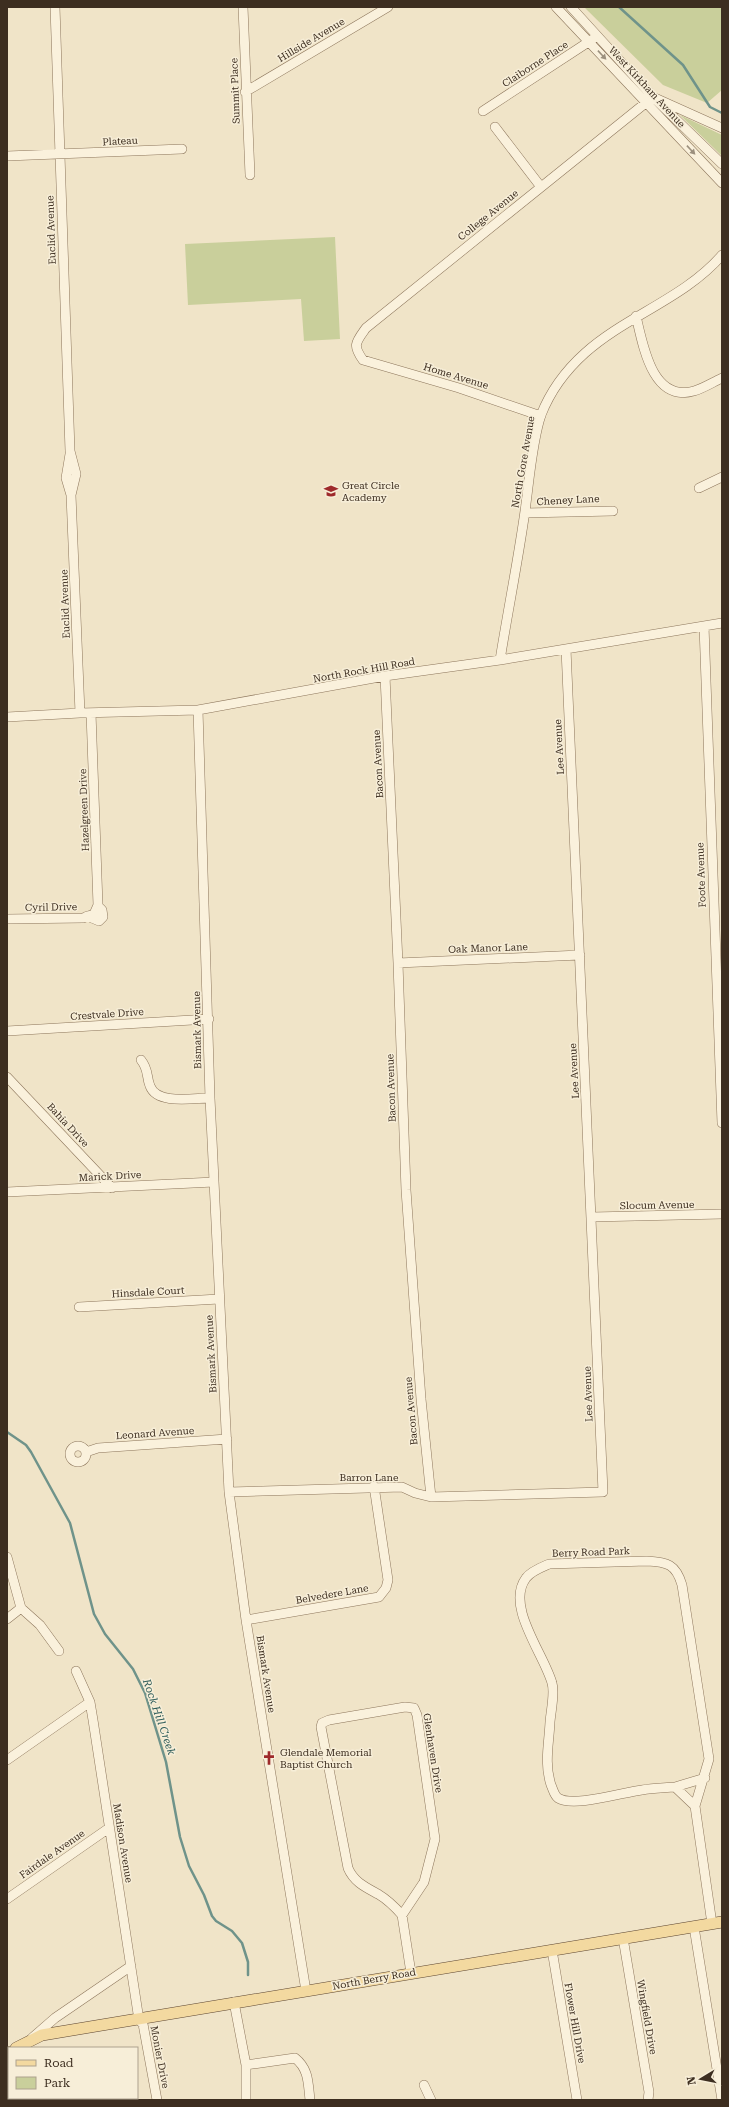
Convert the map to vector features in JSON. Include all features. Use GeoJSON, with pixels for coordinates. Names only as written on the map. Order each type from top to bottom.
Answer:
{"type":"FeatureCollection","features":[{"type":"Feature","properties":{"kind":"main road","name":"North Berry Road"},"geometry":{"type":"LineString","coordinates":[[18,2047],[42,2035],[717,1923]]}},
{"type":"Feature","properties":{"kind":"street","name":"Euclid Avenue"},"geometry":{"type":"LineString","coordinates":[[55,7],[70,451],[66,473],[71,495],[80,713]]}},
{"type":"Feature","properties":{"kind":"street","name":"Summit Place"},"geometry":{"type":"LineString","coordinates":[[242,7],[250,175]]}},
{"type":"Feature","properties":{"kind":"street","name":"Hillside Avenue"},"geometry":{"type":"LineString","coordinates":[[245,92],[388,7]]}},
{"type":"Feature","properties":{"kind":"street","name":"West Kirkham Avenue"},"geometry":{"type":"LineString","coordinates":[[556,7],[650,100],[722,164]]}},
{"type":"Feature","properties":{"kind":"street","name":"West Kirkham Avenue"},"geometry":{"type":"LineString","coordinates":[[571,7],[598,35],[650,100],[722,183]]}},
{"type":"Feature","properties":{"kind":"street","name":"Claiborne Place"},"geometry":{"type":"LineString","coordinates":[[483,110],[598,35]]}},
{"type":"Feature","properties":{"kind":"street"},"geometry":{"type":"LineString","coordinates":[[650,100],[722,128]]}},
{"type":"Feature","properties":{"kind":"street","name":"College Avenue"},"geometry":{"type":"LineString","coordinates":[[363,360],[356,350],[356,342],[366,328],[650,100]]}},
{"type":"Feature","properties":{"kind":"street"},"geometry":{"type":"LineString","coordinates":[[495,126],[541,187]]}},
{"type":"Feature","properties":{"kind":"street","name":"Plateau"},"geometry":{"type":"LineString","coordinates":[[7,156],[182,149]]}},
{"type":"Feature","properties":{"kind":"street","name":"North Gore Avenue"},"geometry":{"type":"LineString","coordinates":[[500,660],[541,416],[554,391],[568,370],[605,336],[668,298],[714,263],[722,255]]}},
{"type":"Feature","properties":{"kind":"street"},"geometry":{"type":"LineString","coordinates":[[636,316],[648,362],[656,377],[666,388],[677,392],[693,391],[722,378]]}},
{"type":"Feature","properties":{"kind":"street","name":"Home Avenue"},"geometry":{"type":"LineString","coordinates":[[363,360],[459,388],[541,416]]}},
{"type":"Feature","properties":{"kind":"street"},"geometry":{"type":"LineString","coordinates":[[699,488],[722,478]]}},
{"type":"Feature","properties":{"kind":"street","name":"Cheney Lane"},"geometry":{"type":"LineString","coordinates":[[525,514],[613,510]]}},
{"type":"Feature","properties":{"kind":"street","name":"North Rock Hill Road"},"geometry":{"type":"LineString","coordinates":[[7,717],[80,713],[198,710],[385,676],[500,660],[722,623]]}},
{"type":"Feature","properties":{"kind":"street","name":"Foote Avenue"},"geometry":{"type":"LineString","coordinates":[[704,626],[719,992],[722,1123]]}},
{"type":"Feature","properties":{"kind":"street","name":"Lee Avenue"},"geometry":{"type":"LineString","coordinates":[[566,649],[603,1492]]}},
{"type":"Feature","properties":{"kind":"street","name":"Bacon Avenue"},"geometry":{"type":"LineString","coordinates":[[385,676],[398,962],[406,1190],[421,1399],[431,1497]]}},
{"type":"Feature","properties":{"kind":"street","name":"Bismark Avenue"},"geometry":{"type":"LineString","coordinates":[[198,710],[209,1019],[210,1098],[229,1492],[246,1620],[306,1991]]}},
{"type":"Feature","properties":{"kind":"street","name":"Hazelgreen Drive"},"geometry":{"type":"LineString","coordinates":[[91,713],[93,912]]}},
{"type":"Feature","properties":{"kind":"street","name":"Cyril Drive"},"geometry":{"type":"LineString","coordinates":[[7,919],[93,912]]}},
{"type":"Feature","properties":{"kind":"street","name":"Oak Manor Lane"},"geometry":{"type":"LineString","coordinates":[[398,962],[580,955]]}},
{"type":"Feature","properties":{"kind":"street","name":"Crestvale Drive"},"geometry":{"type":"LineString","coordinates":[[7,1031],[209,1019]]}},
{"type":"Feature","properties":{"kind":"street"},"geometry":{"type":"LineString","coordinates":[[141,1060],[147,1068],[150,1086],[155,1095],[165,1099],[210,1098]]}},
{"type":"Feature","properties":{"kind":"street","name":"Bahia Drive"},"geometry":{"type":"LineString","coordinates":[[7,1077],[112,1188]]}},
{"type":"Feature","properties":{"kind":"street","name":"Marick Drive"},"geometry":{"type":"LineString","coordinates":[[7,1192],[214,1182]]}},
{"type":"Feature","properties":{"kind":"street","name":"Slocum Avenue"},"geometry":{"type":"LineString","coordinates":[[592,1217],[722,1214]]}},
{"type":"Feature","properties":{"kind":"street","name":"Hinsdale Court"},"geometry":{"type":"LineString","coordinates":[[79,1307],[219,1299]]}},
{"type":"Feature","properties":{"kind":"street","name":"Leonard Avenue"},"geometry":{"type":"LineString","coordinates":[[86,1452],[98,1448],[227,1439]]}},
{"type":"Feature","properties":{"kind":"street","name":"Barron Lane"},"geometry":{"type":"LineString","coordinates":[[229,1492],[374,1486],[402,1487],[414,1493],[431,1497],[603,1492]]}},
{"type":"Feature","properties":{"kind":"street","name":"Belvedere Lane"},"geometry":{"type":"LineString","coordinates":[[246,1620],[379,1597],[386,1588],[388,1580],[374,1486]]}},
{"type":"Feature","properties":{"kind":"street"},"geometry":{"type":"LineString","coordinates":[[7,1557],[21,1608],[40,1624],[59,1651]]}},
{"type":"Feature","properties":{"kind":"street","name":"Berry Road Park"},"geometry":{"type":"LineString","coordinates":[[705,1778],[675,1787],[641,1790],[605,1798],[568,1802],[558,1798],[554,1792],[547,1771],[547,1744],[553,1684],[523,1615],[520,1599],[521,1588],[526,1577],[549,1564],[647,1561],[665,1562],[679,1572],[709,1759],[705,1778],[695,1806],[717,1923]]}},
{"type":"Feature","properties":{"kind":"street"},"geometry":{"type":"LineString","coordinates":[[7,1619],[21,1608]]}},
{"type":"Feature","properties":{"kind":"street","name":"Madison Avenue"},"geometry":{"type":"LineString","coordinates":[[76,1671],[90,1702],[139,2020]]}},
{"type":"Feature","properties":{"kind":"street"},"geometry":{"type":"LineString","coordinates":[[7,1760],[90,1702]]}},
{"type":"Feature","properties":{"kind":"street","name":"Glenhaven Drive"},"geometry":{"type":"LineString","coordinates":[[406,1707],[414,1708],[416,1711],[435,1839],[424,1882],[402,1915],[389,1901],[363,1886],[351,1874],[348,1868],[321,1732],[322,1723],[325,1721],[406,1707]]}},
{"type":"Feature","properties":{"kind":"street"},"geometry":{"type":"LineString","coordinates":[[675,1787],[695,1806]]}},
{"type":"Feature","properties":{"kind":"street","name":"Fairdale Avenue"},"geometry":{"type":"LineString","coordinates":[[7,1898],[109,1828]]}},
{"type":"Feature","properties":{"kind":"street"},"geometry":{"type":"LineString","coordinates":[[402,1915],[411,1973]]}},
{"type":"Feature","properties":{"kind":"street"},"geometry":{"type":"LineString","coordinates":[[694,1926],[722,2100]]}},
{"type":"Feature","properties":{"kind":"street","name":"Wingfield Drive"},"geometry":{"type":"LineString","coordinates":[[623,1938],[649,2092],[648,2100]]}},
{"type":"Feature","properties":{"kind":"street","name":"Flower Hill Drive"},"geometry":{"type":"LineString","coordinates":[[552,1950],[577,2100]]}},
{"type":"Feature","properties":{"kind":"street","name":"North Berry Road"},"geometry":{"type":"LineString","coordinates":[[28,2041],[55,2018],[131,1966]]}},
{"type":"Feature","properties":{"kind":"street"},"geometry":{"type":"LineString","coordinates":[[234,2002],[246,2065],[246,2100]]}},
{"type":"Feature","properties":{"kind":"street","name":"Monier Drive"},"geometry":{"type":"LineString","coordinates":[[139,2020],[143,2024],[156,2100]]}},
{"type":"Feature","properties":{"kind":"street"},"geometry":{"type":"LineString","coordinates":[[246,2065],[295,2058],[303,2064],[307,2074],[310,2100]]}},
{"type":"Feature","properties":{"kind":"street"},"geometry":{"type":"LineString","coordinates":[[424,2085],[431,2100]]}},
{"type":"Feature","properties":{"kind":"green space"},"geometry":{"type":"Polygon","coordinates":[[[584,7],[722,7],[722,90],[707,103],[663,85],[584,7]]]}},
{"type":"Feature","properties":{"kind":"green space"},"geometry":{"type":"Polygon","coordinates":[[[680,115],[722,135],[722,156],[680,115]]]}},
{"type":"Feature","properties":{"kind":"green space"},"geometry":{"type":"Polygon","coordinates":[[[335,237],[340,339],[304,341],[301,299],[188,305],[185,244],[335,237]]]}},
{"type":"Feature","properties":{"kind":"waterway"},"geometry":{"type":"LineString","coordinates":[[619,7],[683,65],[710,107],[722,113]]}},
{"type":"Feature","properties":{"kind":"waterway","name":"Rock Hill Creek"},"geometry":{"type":"LineString","coordinates":[[7,1432],[26,1445],[31,1452],[70,1523],[94,1614],[105,1634],[133,1669],[145,1693],[166,1762],[180,1837],[189,1866],[204,1895],[212,1916],[216,1921],[232,1931],[242,1943],[248,1962],[248,1975]]}},
{"type":"Feature","properties":{"kind":"place","name":"Great Circle Academy"},"geometry":{"type":"Point","coordinates":[331,491]}},
{"type":"Feature","properties":{"kind":"place","name":"Glendale Memorial Baptist Church"},"geometry":{"type":"Point","coordinates":[269,1758]}}]}
